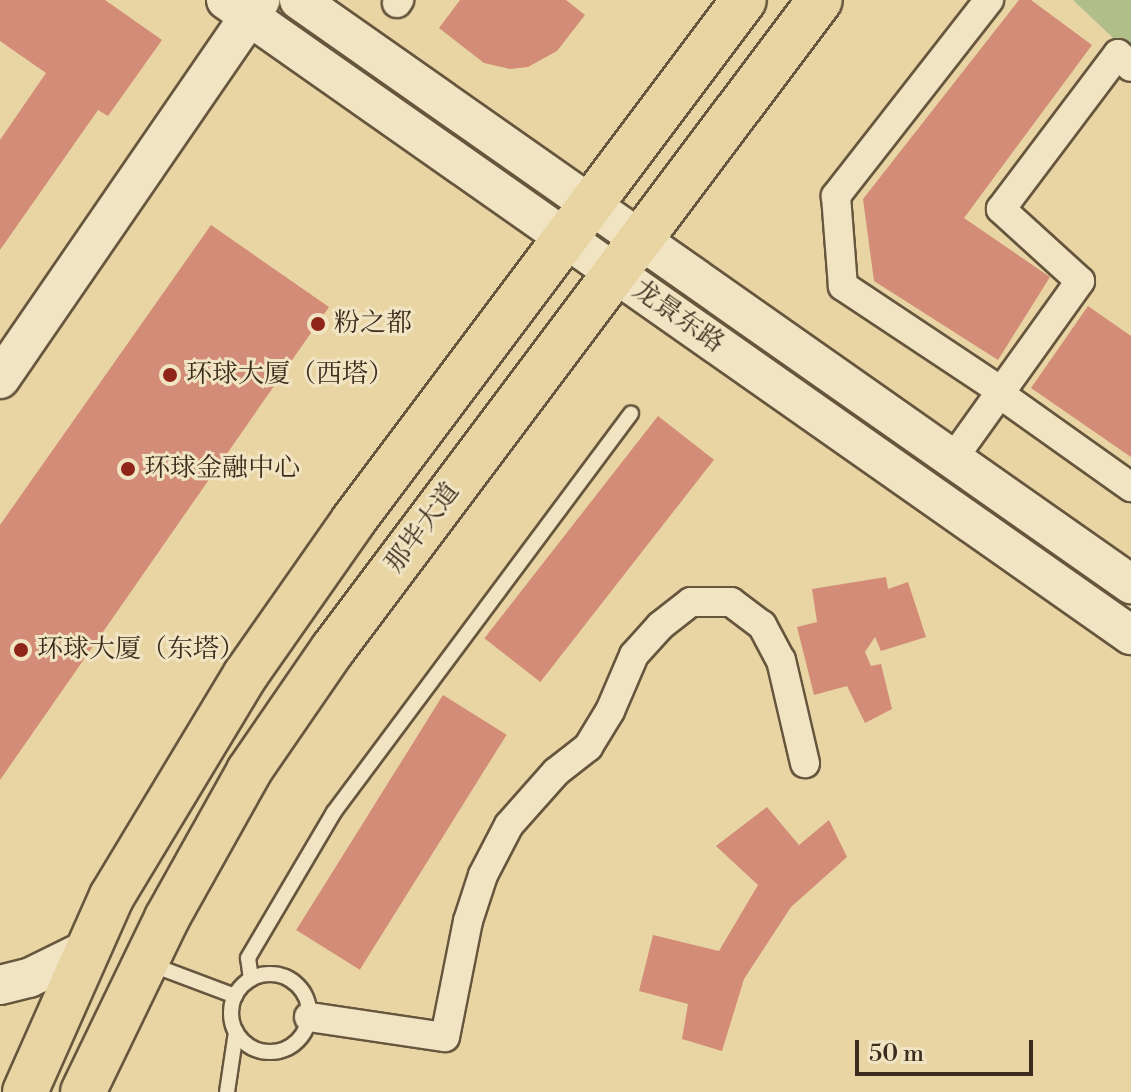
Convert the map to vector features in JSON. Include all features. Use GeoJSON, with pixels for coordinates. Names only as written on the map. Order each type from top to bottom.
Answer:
{"type":"FeatureCollection","features":[{"type":"Feature","properties":{"kind":"main road","name":"龙景东路"},"geometry":{"type":"LineString","coordinates":[[299,0],[578,221],[1131,635]]}},
{"type":"Feature","properties":{"kind":"main road"},"geometry":{"type":"LineString","coordinates":[[25,1092],[86,950],[160,812],[246,674],[744,0]]}},
{"type":"Feature","properties":{"kind":"main road","name":"那毕大道"},"geometry":{"type":"LineString","coordinates":[[83,1092],[145,962],[249,771],[333,649],[820,0]]}},
{"type":"Feature","properties":{"kind":"main road","name":"龙景东路"},"geometry":{"type":"LineString","coordinates":[[245,5],[578,221]]}},
{"type":"Feature","properties":{"kind":"main road"},"geometry":{"type":"LineString","coordinates":[[0,379],[245,5]]}},
{"type":"Feature","properties":{"kind":"main road","name":"龙景东路"},"geometry":{"type":"LineString","coordinates":[[626,256],[952,460],[1131,584]]}},
{"type":"Feature","properties":{"kind":"main road"},"geometry":{"type":"LineString","coordinates":[[0,985],[29,978],[86,950]]}},
{"type":"Feature","properties":{"kind":"street"},"geometry":{"type":"LineString","coordinates":[[989,0],[836,196],[843,286],[1001,392],[1131,487]]}},
{"type":"Feature","properties":{"kind":"street"},"geometry":{"type":"LineString","coordinates":[[952,460],[1080,281],[1001,209],[1118,54],[1131,67]]}},
{"type":"Feature","properties":{"kind":"street"},"geometry":{"type":"LineString","coordinates":[[309,1017],[445,1037],[468,921],[483,875],[509,825],[556,772],[588,747],[610,711],[634,655],[660,626],[691,602],[731,602],[762,625],[781,660],[805,763]]}},
{"type":"Feature","properties":{"kind":"lane"},"geometry":{"type":"LineString","coordinates":[[251,979],[248,958],[334,812],[631,414]]}},
{"type":"Feature","properties":{"kind":"lane"},"geometry":{"type":"LineString","coordinates":[[145,962],[235,996]]}},
{"type":"Feature","properties":{"kind":"lane"},"geometry":{"type":"LineString","coordinates":[[227,1092],[236,1032],[235,996],[251,979],[273,974],[295,982],[308,1002],[309,1017],[300,1038],[278,1051],[254,1048],[236,1032]]}},
{"type":"Feature","properties":{"kind":"green space"},"geometry":{"type":"Polygon","coordinates":[[[1073,0],[1131,0],[1131,55],[1073,0]]]}},
{"type":"Feature","properties":{"kind":"building"},"geometry":{"type":"Polygon","coordinates":[[[0,0],[105,0],[162,40],[108,116],[98,110],[0,250],[0,140],[46,73],[0,41],[0,0]]]}},
{"type":"Feature","properties":{"kind":"building"},"geometry":{"type":"Polygon","coordinates":[[[460,0],[566,0],[585,15],[557,51],[528,67],[510,69],[484,63],[439,28],[460,0]]]}},
{"type":"Feature","properties":{"kind":"building"},"geometry":{"type":"Polygon","coordinates":[[[1019,0],[1031,0],[1092,45],[964,218],[1050,277],[998,360],[874,281],[863,199],[1019,0]]]}},
{"type":"Feature","properties":{"kind":"building","name":"环球金融中心"},"geometry":{"type":"Polygon","coordinates":[[[211,225],[329,307],[0,780],[0,525],[211,225]]]}},
{"type":"Feature","properties":{"kind":"building"},"geometry":{"type":"Polygon","coordinates":[[[1088,306],[1131,336],[1131,457],[1031,388],[1088,306]]]}},
{"type":"Feature","properties":{"kind":"building"},"geometry":{"type":"Polygon","coordinates":[[[658,416],[714,460],[540,682],[484,638],[658,416]]]}},
{"type":"Feature","properties":{"kind":"building"},"geometry":{"type":"Polygon","coordinates":[[[886,577],[888,589],[908,582],[926,637],[881,651],[875,637],[865,652],[871,666],[881,664],[892,709],[865,723],[847,686],[814,695],[797,627],[817,622],[812,589],[886,577]]]}},
{"type":"Feature","properties":{"kind":"building"},"geometry":{"type":"Polygon","coordinates":[[[443,695],[507,735],[360,970],[296,930],[443,695]]]}},
{"type":"Feature","properties":{"kind":"building"},"geometry":{"type":"Polygon","coordinates":[[[767,807],[799,845],[829,820],[847,857],[791,907],[744,979],[722,1051],[682,1039],[688,1004],[639,991],[653,935],[719,951],[758,885],[716,846],[767,807]]]}},
{"type":"Feature","properties":{"kind":"place","name":"粉之都"},"geometry":{"type":"Point","coordinates":[318,324]}},
{"type":"Feature","properties":{"kind":"place","name":"环球大厦（西塔）"},"geometry":{"type":"Point","coordinates":[170,375]}},
{"type":"Feature","properties":{"kind":"place","name":"环球金融中心"},"geometry":{"type":"Point","coordinates":[128,469]}},
{"type":"Feature","properties":{"kind":"place","name":"环球大厦（东塔）"},"geometry":{"type":"Point","coordinates":[21,650]}}]}
